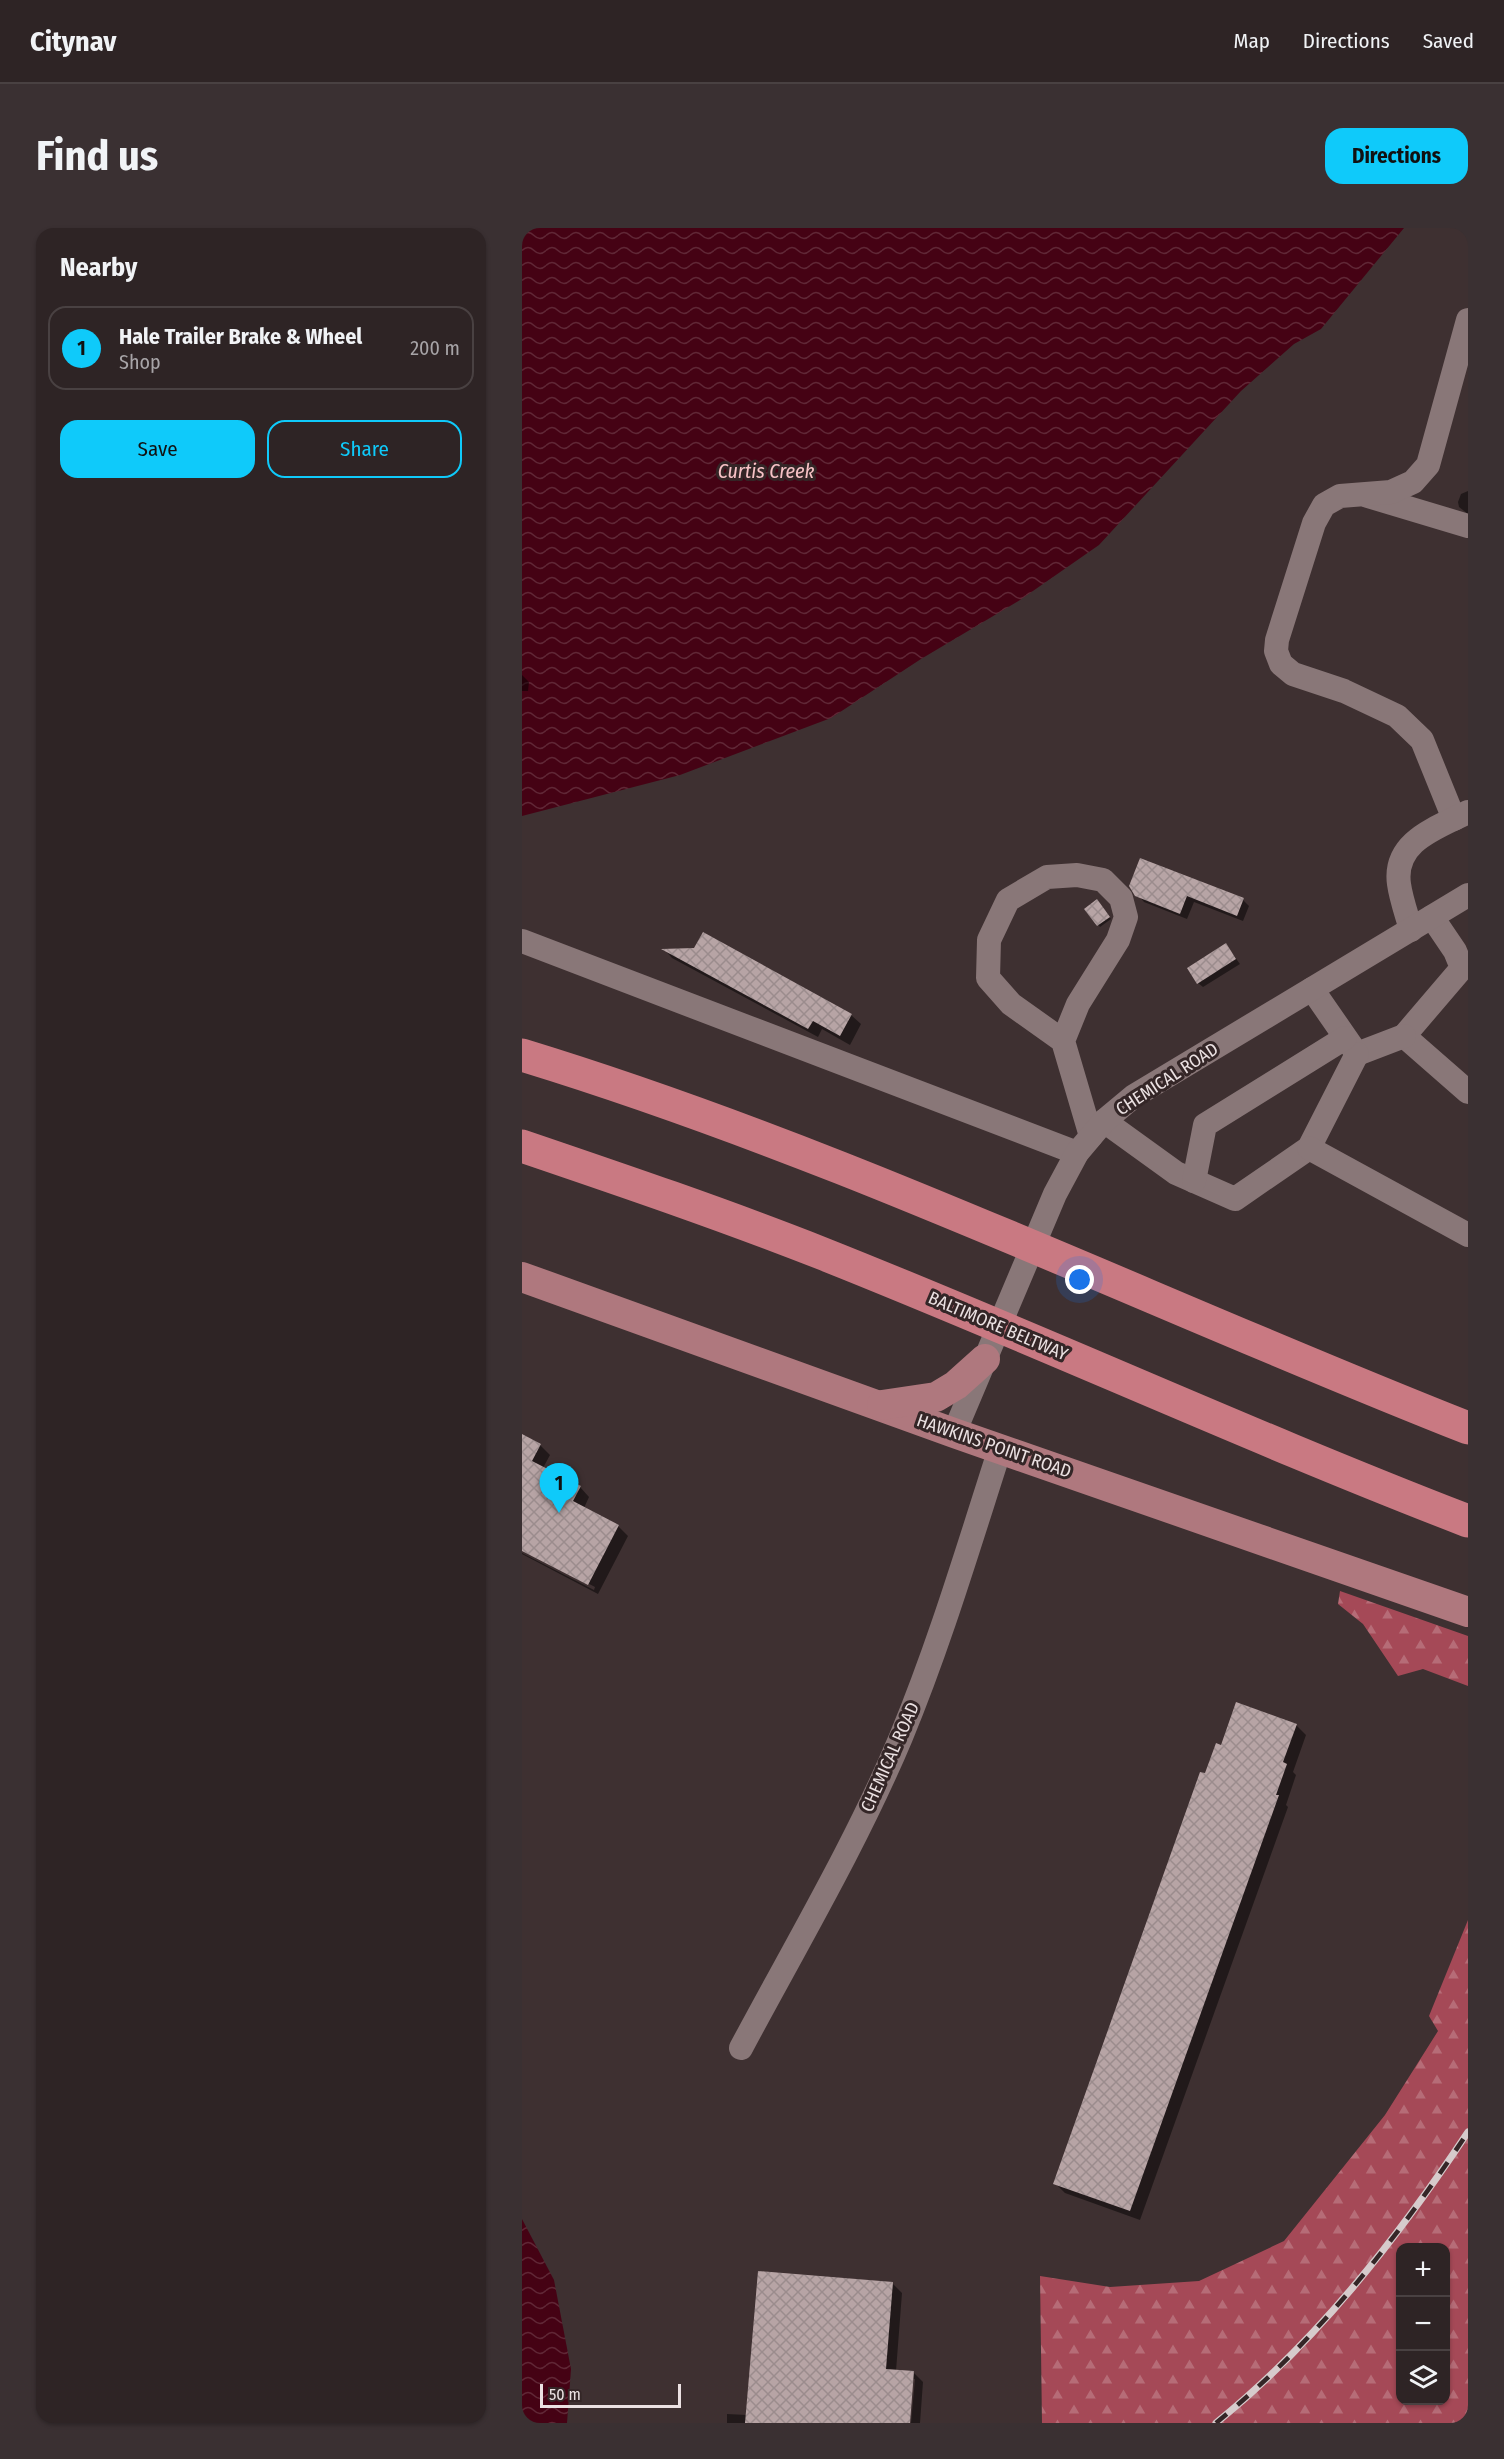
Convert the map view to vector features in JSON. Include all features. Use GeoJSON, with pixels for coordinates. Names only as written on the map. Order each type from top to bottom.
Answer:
{"type":"FeatureCollection","features":[{"type":"Feature","properties":{"kind":"highway"},"geometry":{"type":"LineString","coordinates":[[522,1055],[709,1118],[850,1172],[1468,1428]]}},
{"type":"Feature","properties":{"kind":"highway","name":"BALTIMORE BELTWAY"},"geometry":{"type":"LineString","coordinates":[[522,1146],[669,1196],[809,1249],[1362,1480],[1468,1521]]}},
{"type":"Feature","properties":{"kind":"main road","name":"HAWKINS POINT ROAD"},"geometry":{"type":"LineString","coordinates":[[522,1277],[954,1433],[1468,1612]]}},
{"type":"Feature","properties":{"kind":"main road"},"geometry":{"type":"LineString","coordinates":[[879,1406],[936,1397],[956,1385],[986,1359]]}},
{"type":"Feature","properties":{"kind":"street"},"geometry":{"type":"LineString","coordinates":[[1411,930],[1399,884],[1399,864],[1404,851],[1419,838],[1461,815],[1422,741],[1396,716],[1344,691],[1293,674],[1281,664],[1276,651],[1277,640],[1314,523],[1324,505],[1340,496],[1391,492],[1413,482],[1428,465],[1468,321]]}},
{"type":"Feature","properties":{"kind":"street"},"geometry":{"type":"LineString","coordinates":[[1363,495],[1468,526]]}},
{"type":"Feature","properties":{"kind":"street"},"geometry":{"type":"LineString","coordinates":[[1063,1041],[1078,1004],[1118,940],[1126,917],[1121,898],[1103,880],[1077,875],[1047,877],[1008,900],[988,940],[988,978],[1011,1004],[1063,1041],[1091,1136]]}},
{"type":"Feature","properties":{"kind":"street","name":"CHEMICAL ROAD"},"geometry":{"type":"LineString","coordinates":[[954,1433],[1055,1194],[1091,1136],[1134,1096],[1468,895]]}},
{"type":"Feature","properties":{"kind":"street"},"geometry":{"type":"LineString","coordinates":[[1194,1181],[1205,1125],[1351,1046],[1404,1036],[1462,968],[1455,951],[1432,917]]}},
{"type":"Feature","properties":{"kind":"street"},"geometry":{"type":"LineString","coordinates":[[522,941],[1091,1136],[1235,1199],[1309,1148],[1351,1046]]}},
{"type":"Feature","properties":{"kind":"street"},"geometry":{"type":"LineString","coordinates":[[1312,989],[1351,1046]]}},
{"type":"Feature","properties":{"kind":"street"},"geometry":{"type":"LineString","coordinates":[[1404,1036],[1468,1092]]}},
{"type":"Feature","properties":{"kind":"street"},"geometry":{"type":"LineString","coordinates":[[1309,1148],[1468,1235]]}},
{"type":"Feature","properties":{"kind":"street","name":"CHEMICAL ROAD"},"geometry":{"type":"LineString","coordinates":[[741,2048],[860,1825],[900,1738],[929,1666],[1000,1449]]}},
{"type":"Feature","properties":{"kind":"green space"},"geometry":{"type":"Polygon","coordinates":[[[1340,1591],[1468,1636],[1468,1686],[1423,1669],[1398,1676],[1363,1624],[1338,1604],[1340,1591]]]}},
{"type":"Feature","properties":{"kind":"green space"},"geometry":{"type":"Polygon","coordinates":[[[1468,1920],[1468,2423],[1042,2423],[1040,2276],[1110,2287],[1199,2281],[1284,2241],[1385,2115],[1438,2031],[1429,2016],[1468,1920]]]}},
{"type":"Feature","properties":{"kind":"water","name":"Curtis Creek"},"geometry":{"type":"Polygon","coordinates":[[[522,228],[1404,228],[1321,329],[1294,344],[1241,391],[1099,545],[1020,600],[921,659],[831,718],[680,775],[522,816],[522,228]]]}},
{"type":"Feature","properties":{"kind":"water"},"geometry":{"type":"Polygon","coordinates":[[[522,2219],[554,2280],[571,2369],[567,2423],[522,2423],[522,2219]]]}},
{"type":"Feature","properties":{"kind":"building"},"geometry":{"type":"Polygon","coordinates":[[[1140,858],[1244,898],[1237,916],[1187,896],[1180,914],[1135,896],[1129,886],[1140,858]]]}},
{"type":"Feature","properties":{"kind":"building"},"geometry":{"type":"Polygon","coordinates":[[[1097,899],[1110,917],[1097,926],[1084,909],[1097,899]]]}},
{"type":"Feature","properties":{"kind":"building"},"geometry":{"type":"Polygon","coordinates":[[[703,932],[852,1014],[840,1036],[813,1021],[808,1029],[661,949],[694,948],[703,932]]]}},
{"type":"Feature","properties":{"kind":"building"},"geometry":{"type":"Polygon","coordinates":[[[1226,943],[1236,959],[1197,984],[1187,968],[1226,943]]]}},
{"type":"Feature","properties":{"kind":"building"},"geometry":{"type":"Polygon","coordinates":[[[522,1434],[541,1444],[532,1461],[581,1486],[573,1501],[619,1525],[588,1585],[522,1551],[522,1434]]]}},
{"type":"Feature","properties":{"kind":"building"},"geometry":{"type":"Polygon","coordinates":[[[1236,1702],[1297,1724],[1283,1762],[1287,1764],[1276,1795],[1279,1795],[1130,2211],[1053,2184],[1200,1772],[1205,1773],[1216,1743],[1221,1745],[1236,1702]]]}},
{"type":"Feature","properties":{"kind":"building"},"geometry":{"type":"Polygon","coordinates":[[[758,2271],[893,2282],[886,2369],[914,2371],[910,2423],[745,2423],[758,2271]]]}},
{"type":"Feature","properties":{"kind":"railway"},"geometry":{"type":"LineString","coordinates":[[1216,2423],[1288,2358],[1353,2287],[1413,2211],[1468,2132]]}},
{"type":"Feature","properties":{"kind":"place","name":"Hale Trailer Brake & Wheel"},"geometry":{"type":"Point","coordinates":[559,1513]}}]}
